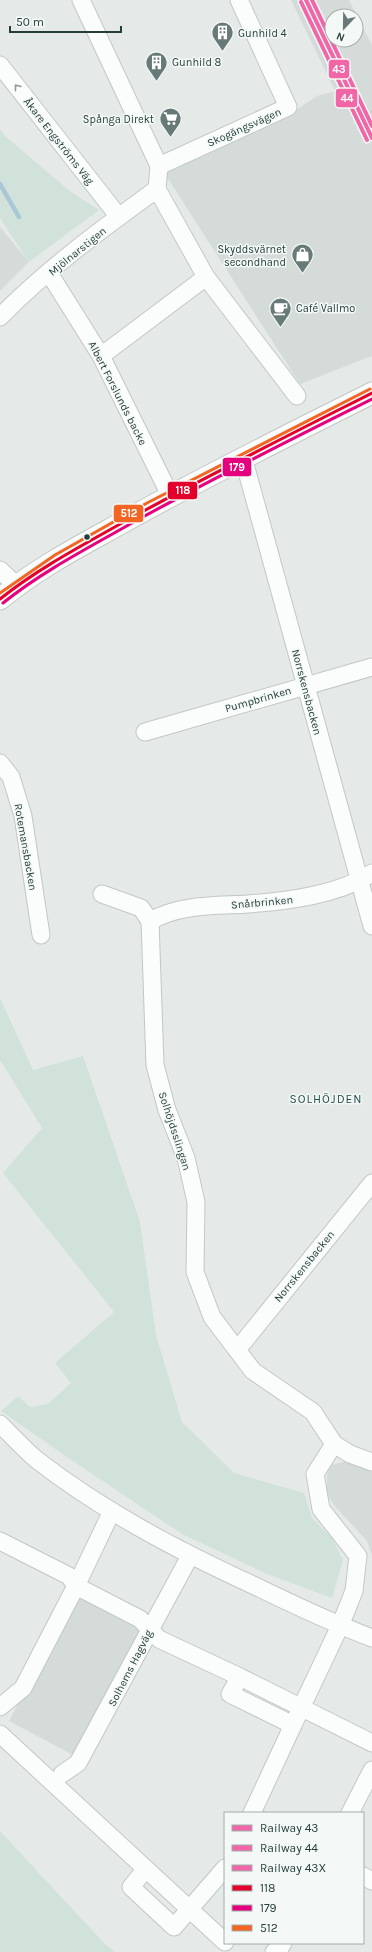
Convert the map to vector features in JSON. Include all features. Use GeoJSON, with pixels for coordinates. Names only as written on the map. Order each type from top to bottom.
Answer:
{"type":"FeatureCollection","features":[{"type":"Feature","properties":{"kind":"street"},"geometry":{"type":"LineString","coordinates":[[82,0],[159,166],[157,188],[206,277],[297,396]]}},
{"type":"Feature","properties":{"kind":"street","name":"Skogängsvägen"},"geometry":{"type":"LineString","coordinates":[[159,166],[288,107],[239,0]]}},
{"type":"Feature","properties":{"kind":"street","name":"Åkare Engströms Väg"},"geometry":{"type":"LineString","coordinates":[[0,65],[119,217]]}},
{"type":"Feature","properties":{"kind":"street","name":"Mjölnarstigen"},"geometry":{"type":"LineString","coordinates":[[0,317],[20,297],[49,273],[157,188]]}},
{"type":"Feature","properties":{"kind":"street","name":"Albert Forslunds backe"},"geometry":{"type":"LineString","coordinates":[[49,273],[101,356],[170,495]]}},
{"type":"Feature","properties":{"kind":"street"},"geometry":{"type":"LineString","coordinates":[[101,356],[206,277]]}},
{"type":"Feature","properties":{"kind":"street"},"geometry":{"type":"LineString","coordinates":[[0,599],[16,585],[61,557],[170,495],[372,393]]}},
{"type":"Feature","properties":{"kind":"street","name":"Norrskensbacken"},"geometry":{"type":"LineString","coordinates":[[243,457],[305,685],[366,877],[372,926]]}},
{"type":"Feature","properties":{"kind":"street"},"geometry":{"type":"LineString","coordinates":[[0,570],[16,585]]}},
{"type":"Feature","properties":{"kind":"street","name":"Pumpbrinken"},"geometry":{"type":"LineString","coordinates":[[145,732],[372,667]]}},
{"type":"Feature","properties":{"kind":"street","name":"Rotemansbacken"},"geometry":{"type":"LineString","coordinates":[[0,764],[11,777],[23,816],[40,935]]}},
{"type":"Feature","properties":{"kind":"street","name":"Snårbrinken"},"geometry":{"type":"LineString","coordinates":[[150,921],[162,914],[192,907],[301,899],[366,877]]}},
{"type":"Feature","properties":{"kind":"street"},"geometry":{"type":"LineString","coordinates":[[102,894],[141,908],[150,921]]}},
{"type":"Feature","properties":{"kind":"street","name":"Solhöjdsslingan"},"geometry":{"type":"LineString","coordinates":[[150,921],[154,1065],[167,1110],[186,1158],[196,1202],[195,1272],[212,1317],[253,1371],[313,1412],[334,1444],[350,1454],[372,1462]]}},
{"type":"Feature","properties":{"kind":"street","name":"Norrskensbacken"},"geometry":{"type":"LineString","coordinates":[[237,1350],[372,1183]]}},
{"type":"Feature","properties":{"kind":"street"},"geometry":{"type":"LineString","coordinates":[[0,1424],[36,1459],[95,1502],[190,1556],[340,1626],[372,1638]]}},
{"type":"Feature","properties":{"kind":"street"},"geometry":{"type":"LineString","coordinates":[[252,1812],[340,1626],[354,1591],[358,1556],[321,1509],[315,1474],[334,1444]]}},
{"type":"Feature","properties":{"kind":"street"},"geometry":{"type":"LineString","coordinates":[[0,1707],[23,1688],[76,1586],[112,1511]]}},
{"type":"Feature","properties":{"kind":"street"},"geometry":{"type":"LineString","coordinates":[[0,1541],[69,1576],[76,1586],[140,1619],[158,1639],[240,1677],[372,1743]]}},
{"type":"Feature","properties":{"kind":"street","name":"Solhems Hagväg"},"geometry":{"type":"LineString","coordinates":[[62,1774],[78,1763],[98,1730],[150,1629],[190,1556]]}},
{"type":"Feature","properties":{"kind":"street"},"geometry":{"type":"LineString","coordinates":[[240,1677],[230,1694],[293,1725]]}},
{"type":"Feature","properties":{"kind":"street"},"geometry":{"type":"LineString","coordinates":[[0,1734],[145,1870],[191,1909],[224,1940]]}},
{"type":"Feature","properties":{"kind":"street"},"geometry":{"type":"LineString","coordinates":[[351,1812],[372,1770]]}},
{"type":"Feature","properties":{"kind":"street"},"geometry":{"type":"LineString","coordinates":[[145,1870],[131,1887],[174,1927],[224,1869]]}},
{"type":"Feature","properties":{"kind":"street"},"geometry":{"type":"LineString","coordinates":[[228,1944],[236,1952]]}},
{"type":"Feature","properties":{"kind":"street"},"geometry":{"type":"LineString","coordinates":[[274,1952],[280,1948],[282,1944]]}},
{"type":"Feature","properties":{"kind":"shaded area"},"geometry":{"type":"Polygon","coordinates":[[[291,0],[349,0],[353,8],[324,8],[324,48],[364,48],[364,29],[372,45],[372,356],[300,384],[165,174],[286,117],[317,96],[335,91],[291,0]]]}},
{"type":"Feature","properties":{"kind":"shaded area"},"geometry":{"type":"Polygon","coordinates":[[[0,227],[29,262],[0,291],[0,227]]]}},
{"type":"Feature","properties":{"kind":"shaded area"},"geometry":{"type":"Polygon","coordinates":[[[347,1461],[372,1471],[372,1555],[367,1541],[333,1504],[327,1493],[327,1475],[331,1465],[347,1461]]]}},
{"type":"Feature","properties":{"kind":"shaded area"},"geometry":{"type":"Polygon","coordinates":[[[77,1592],[143,1626],[75,1756],[9,1721],[77,1592]]]}},
{"type":"Feature","properties":{"kind":"green space"},"geometry":{"type":"Polygon","coordinates":[[[0,129],[5,136],[71,192],[99,210],[29,262],[0,218],[0,129]]]}},
{"type":"Feature","properties":{"kind":"green space"},"geometry":{"type":"Polygon","coordinates":[[[0,998],[33,1070],[83,1056],[140,1222],[156,1335],[182,1422],[234,1473],[304,1493],[312,1518],[332,1538],[343,1560],[332,1598],[267,1574],[182,1534],[1,1411],[18,1396],[30,1407],[48,1404],[71,1383],[55,1363],[114,1312],[3,1173],[42,1128],[0,1060],[0,998]]]}},
{"type":"Feature","properties":{"kind":"green space"},"geometry":{"type":"Polygon","coordinates":[[[0,1831],[103,1942],[115,1952],[0,1952],[0,1831]]]}},
{"type":"Feature","properties":{"kind":"waterway"},"geometry":{"type":"LineString","coordinates":[[0,184],[19,217]]}},
{"type":"Feature","properties":{"kind":"rail line","name":"43"},"geometry":{"type":"LineString","coordinates":[[306,0],[372,138]]}},
{"type":"Feature","properties":{"kind":"rail line","name":"43X"},"geometry":{"type":"LineString","coordinates":[[312,0],[372,126]]}},
{"type":"Feature","properties":{"kind":"rail line","name":"44"},"geometry":{"type":"LineString","coordinates":[[301,2],[367,140]]}},
{"type":"Feature","properties":{"kind":"transit line","name":"512"},"geometry":{"type":"LineString","coordinates":[[0,593],[55,555],[147,503],[370,389]]}},
{"type":"Feature","properties":{"kind":"transit line","name":"118"},"geometry":{"type":"LineString","coordinates":[[0,599],[15,587],[47,566],[129,519],[372,393]]}},
{"type":"Feature","properties":{"kind":"transit line","name":"179"},"geometry":{"type":"LineString","coordinates":[[3,603],[18,591],[50,570],[132,523],[222,475],[372,399]]}},
{"type":"Feature","properties":{"kind":"place","name":"Gunhild 4"},"geometry":{"type":"Point","coordinates":[222,52]}},
{"type":"Feature","properties":{"kind":"place","name":"Gunhild 8"},"geometry":{"type":"Point","coordinates":[157,82]}},
{"type":"Feature","properties":{"kind":"place","name":"Spånga Direkt"},"geometry":{"type":"Point","coordinates":[170,138]}},
{"type":"Feature","properties":{"kind":"place","name":"Skyddsvärnet secondhand"},"geometry":{"type":"Point","coordinates":[302,274]}},
{"type":"Feature","properties":{"kind":"place","name":"Café Vallmo"},"geometry":{"type":"Point","coordinates":[280,328]}},
{"type":"Feature","properties":{"kind":"district","name":"SOLHÖJDEN"},"geometry":{"type":"Point","coordinates":[326,1099]}}]}
